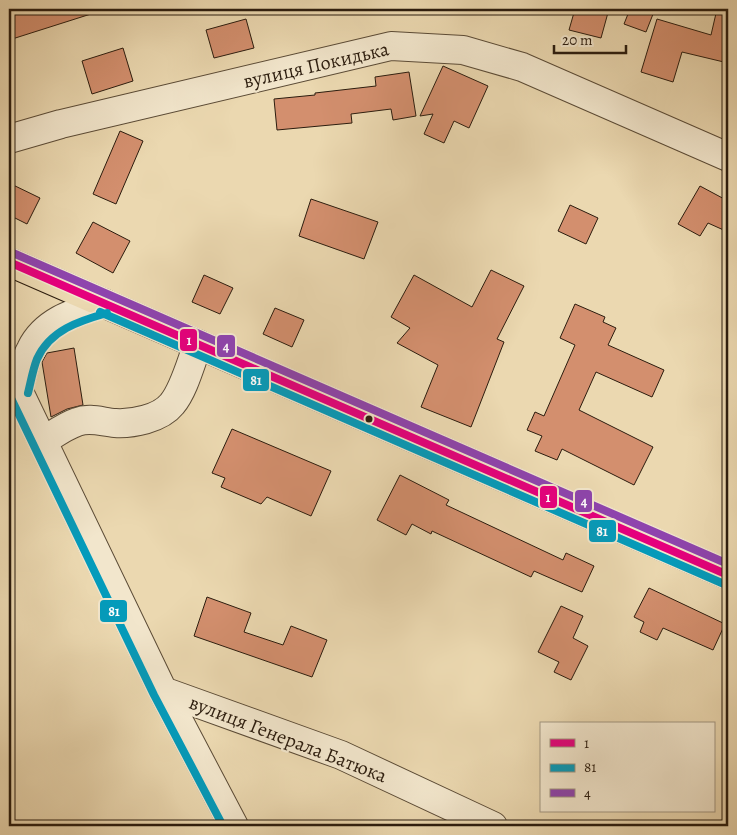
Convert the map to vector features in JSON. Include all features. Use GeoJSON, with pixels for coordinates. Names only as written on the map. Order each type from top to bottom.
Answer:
{"type":"FeatureCollection","features":[{"type":"Feature","properties":{"kind":"main road"},"geometry":{"type":"LineString","coordinates":[[9,262],[728,575]]}},
{"type":"Feature","properties":{"kind":"street","name":"вулиця Покидька"},"geometry":{"type":"LineString","coordinates":[[9,139],[62,124],[391,46],[463,50],[522,67],[728,157]]}},
{"type":"Feature","properties":{"kind":"street"},"geometry":{"type":"LineString","coordinates":[[104,303],[66,315],[42,331],[14,380],[163,691],[234,826]]}},
{"type":"Feature","properties":{"kind":"street"},"geometry":{"type":"LineString","coordinates":[[43,441],[76,422],[95,419],[114,423],[140,422],[172,405],[198,344]]}},
{"type":"Feature","properties":{"kind":"street","name":"вулиця Генерала Батюка"},"geometry":{"type":"LineString","coordinates":[[163,691],[341,755],[493,826]]}},
{"type":"Feature","properties":{"kind":"building"},"geometry":{"type":"Polygon","coordinates":[[[9,9],[93,9],[94,13],[9,40],[9,9]]]}},
{"type":"Feature","properties":{"kind":"building"},"geometry":{"type":"Polygon","coordinates":[[[575,9],[609,9],[601,38],[569,30],[575,9]]]}},
{"type":"Feature","properties":{"kind":"building"},"geometry":{"type":"Polygon","coordinates":[[[630,9],[655,9],[646,32],[624,24],[630,9]]]}},
{"type":"Feature","properties":{"kind":"building"},"geometry":{"type":"Polygon","coordinates":[[[717,9],[728,9],[728,63],[682,52],[673,82],[641,72],[657,19],[711,35],[717,9]]]}},
{"type":"Feature","properties":{"kind":"building"},"geometry":{"type":"Polygon","coordinates":[[[246,19],[254,48],[214,58],[206,30],[246,19]]]}},
{"type":"Feature","properties":{"kind":"building"},"geometry":{"type":"Polygon","coordinates":[[[123,48],[133,81],[92,94],[82,61],[123,48]]]}},
{"type":"Feature","properties":{"kind":"building"},"geometry":{"type":"Polygon","coordinates":[[[443,66],[488,86],[469,128],[454,121],[444,143],[424,134],[433,114],[420,116],[443,66]]]}},
{"type":"Feature","properties":{"kind":"building"},"geometry":{"type":"Polygon","coordinates":[[[409,72],[416,116],[393,120],[391,109],[351,114],[352,123],[277,130],[274,99],[376,86],[375,77],[409,72]]]}},
{"type":"Feature","properties":{"kind":"building"},"geometry":{"type":"Polygon","coordinates":[[[120,131],[143,141],[116,204],[93,194],[120,131]]]}},
{"type":"Feature","properties":{"kind":"building"},"geometry":{"type":"Polygon","coordinates":[[[9,183],[40,198],[27,224],[9,215],[9,183]]]}},
{"type":"Feature","properties":{"kind":"building"},"geometry":{"type":"Polygon","coordinates":[[[700,186],[728,201],[728,232],[708,223],[700,236],[678,224],[700,186]]]}},
{"type":"Feature","properties":{"kind":"building"},"geometry":{"type":"Polygon","coordinates":[[[311,199],[378,222],[364,259],[299,236],[311,199]]]}},
{"type":"Feature","properties":{"kind":"building"},"geometry":{"type":"Polygon","coordinates":[[[570,205],[598,218],[586,244],[558,231],[570,205]]]}},
{"type":"Feature","properties":{"kind":"building"},"geometry":{"type":"Polygon","coordinates":[[[93,222],[130,241],[113,273],[76,253],[93,222]]]}},
{"type":"Feature","properties":{"kind":"building"},"geometry":{"type":"Polygon","coordinates":[[[491,270],[524,286],[497,339],[504,342],[471,427],[421,407],[438,365],[397,343],[410,328],[391,317],[414,275],[472,307],[491,270]]]}},
{"type":"Feature","properties":{"kind":"building"},"geometry":{"type":"Polygon","coordinates":[[[204,275],[233,288],[220,314],[192,302],[204,275]]]}},
{"type":"Feature","properties":{"kind":"building"},"geometry":{"type":"Polygon","coordinates":[[[575,304],[605,317],[603,322],[616,328],[608,345],[664,370],[652,397],[596,372],[579,410],[653,447],[634,485],[562,449],[557,460],[535,451],[542,436],[527,430],[535,412],[544,416],[575,345],[560,338],[575,304]]]}},
{"type":"Feature","properties":{"kind":"building"},"geometry":{"type":"Polygon","coordinates":[[[275,308],[304,320],[292,347],[263,334],[275,308]]]}},
{"type":"Feature","properties":{"kind":"building"},"geometry":{"type":"Polygon","coordinates":[[[74,348],[83,405],[67,409],[51,417],[42,362],[47,353],[74,348]]]}},
{"type":"Feature","properties":{"kind":"building"},"geometry":{"type":"Polygon","coordinates":[[[232,429],[331,471],[311,516],[267,497],[261,504],[221,487],[225,478],[212,473],[232,429]]]}},
{"type":"Feature","properties":{"kind":"building"},"geometry":{"type":"Polygon","coordinates":[[[400,475],[449,500],[446,505],[563,560],[566,553],[594,566],[582,592],[534,571],[531,577],[432,531],[431,534],[412,524],[406,535],[377,520],[400,475]]]}},
{"type":"Feature","properties":{"kind":"building"},"geometry":{"type":"Polygon","coordinates":[[[649,588],[725,624],[713,650],[663,628],[657,640],[640,632],[644,622],[634,617],[649,588]]]}},
{"type":"Feature","properties":{"kind":"building"},"geometry":{"type":"Polygon","coordinates":[[[207,597],[251,613],[244,632],[283,645],[291,626],[327,640],[312,677],[194,636],[207,597]]]}},
{"type":"Feature","properties":{"kind":"building"},"geometry":{"type":"Polygon","coordinates":[[[561,606],[583,616],[573,638],[588,646],[571,680],[554,672],[559,662],[538,652],[561,606]]]}},
{"type":"Feature","properties":{"kind":"transit line","name":"4"},"geometry":{"type":"LineString","coordinates":[[13,253],[728,564]]}},
{"type":"Feature","properties":{"kind":"transit line","name":"1"},"geometry":{"type":"LineString","coordinates":[[9,262],[728,575]]}},
{"type":"Feature","properties":{"kind":"transit line","name":"81"},"geometry":{"type":"LineString","coordinates":[[100,312],[724,584]]}},
{"type":"Feature","properties":{"kind":"transit line","name":"81"},"geometry":{"type":"LineString","coordinates":[[28,393],[37,359],[49,341],[76,323],[107,313]]}},
{"type":"Feature","properties":{"kind":"transit line","name":"81"},"geometry":{"type":"LineString","coordinates":[[9,394],[154,695],[223,826]]}}]}
